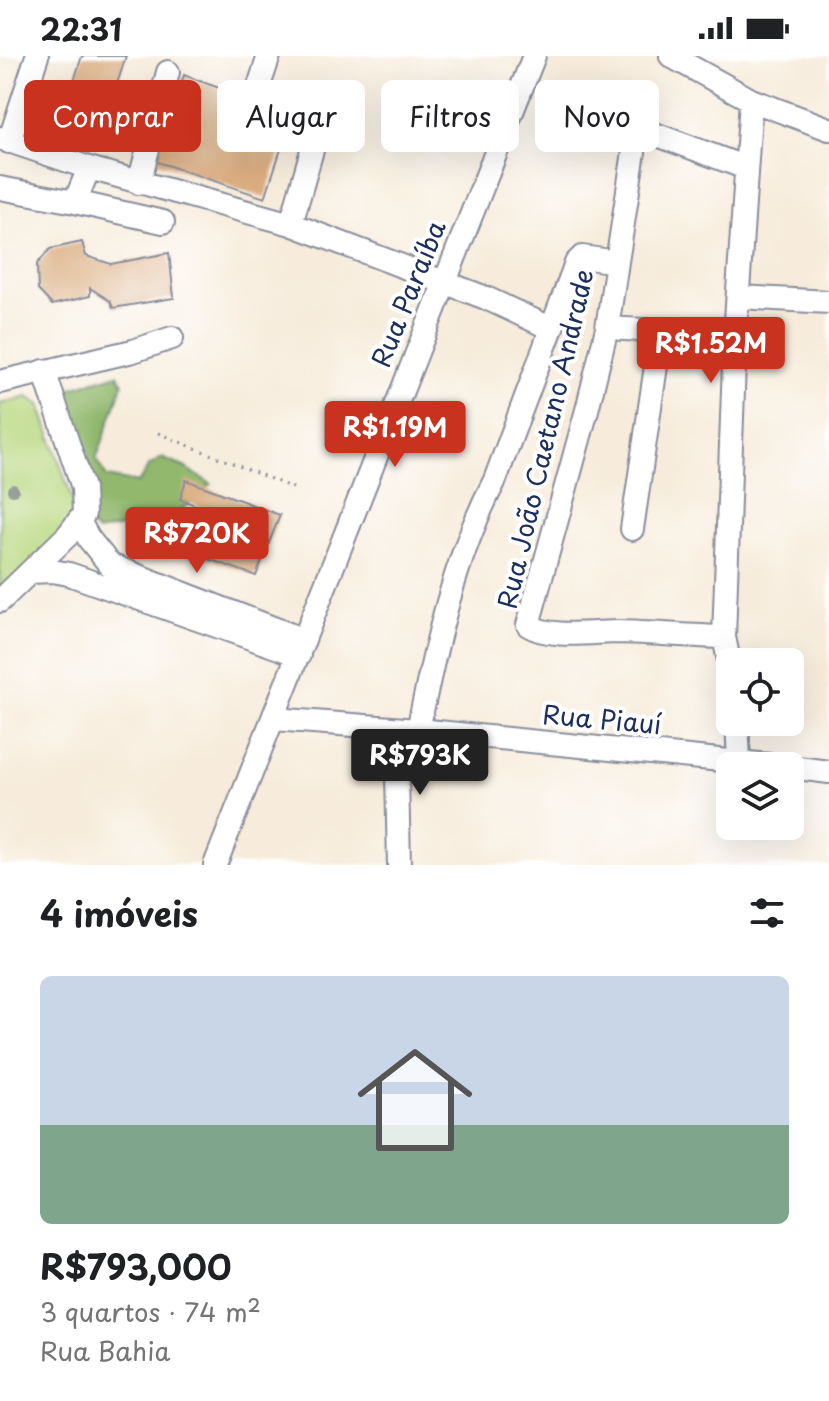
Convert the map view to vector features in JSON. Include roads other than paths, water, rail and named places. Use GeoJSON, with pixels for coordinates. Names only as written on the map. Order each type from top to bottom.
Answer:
{"type":"FeatureCollection","features":[{"type":"Feature","properties":{"kind":"street"},"geometry":{"type":"LineString","coordinates":[[37,56],[5,140],[139,183],[291,224],[444,282],[550,328],[449,596],[407,730],[399,865]]}},
{"type":"Feature","properties":{"kind":"street"},"geometry":{"type":"LineString","coordinates":[[269,56],[259,86],[264,98],[309,119],[316,128],[291,224]]}},
{"type":"Feature","properties":{"kind":"street","name":"Rua Paraíba"},"geometry":{"type":"LineString","coordinates":[[215,865],[534,56]]}},
{"type":"Feature","properties":{"kind":"street"},"geometry":{"type":"LineString","coordinates":[[671,56],[751,100],[829,129]]}},
{"type":"Feature","properties":{"kind":"street"},"geometry":{"type":"LineString","coordinates":[[139,183],[168,72]]}},
{"type":"Feature","properties":{"kind":"street"},"geometry":{"type":"LineString","coordinates":[[726,648],[724,637],[735,335],[751,100]]}},
{"type":"Feature","properties":{"kind":"street","name":"Rua João Caetano Andrade"},"geometry":{"type":"LineString","coordinates":[[724,637],[568,633],[539,631],[528,625],[607,328],[637,132],[644,130],[746,168]]}},
{"type":"Feature","properties":{"kind":"street"},"geometry":{"type":"LineString","coordinates":[[75,202],[89,168]]}},
{"type":"Feature","properties":{"kind":"street"},"geometry":{"type":"LineString","coordinates":[[0,188],[163,222]]}},
{"type":"Feature","properties":{"kind":"street","name":"Rua João Caetano Andrade"},"geometry":{"type":"LineString","coordinates":[[550,328],[571,275],[582,257],[617,262]]}},
{"type":"Feature","properties":{"kind":"street"},"geometry":{"type":"LineString","coordinates":[[739,297],[829,302]]}},
{"type":"Feature","properties":{"kind":"street"},"geometry":{"type":"LineString","coordinates":[[607,328],[735,335]]}},
{"type":"Feature","properties":{"kind":"street"},"geometry":{"type":"LineString","coordinates":[[632,529],[661,332]]}},
{"type":"Feature","properties":{"kind":"street"},"geometry":{"type":"LineString","coordinates":[[0,382],[133,351],[172,338]]}},
{"type":"Feature","properties":{"kind":"street"},"geometry":{"type":"LineString","coordinates":[[0,601],[84,514],[85,497],[44,371]]}},
{"type":"Feature","properties":{"kind":"street"},"geometry":{"type":"LineString","coordinates":[[79,521],[101,555],[119,569],[301,647]]}},
{"type":"Feature","properties":{"kind":"street"},"geometry":{"type":"LineString","coordinates":[[30,572],[69,574],[301,647]]}},
{"type":"Feature","properties":{"kind":"street","name":"Rua Piauí"},"geometry":{"type":"LineString","coordinates":[[274,719],[716,759]]}},
{"type":"Feature","properties":{"kind":"street"},"geometry":{"type":"LineString","coordinates":[[804,769],[829,772]]}}]}
